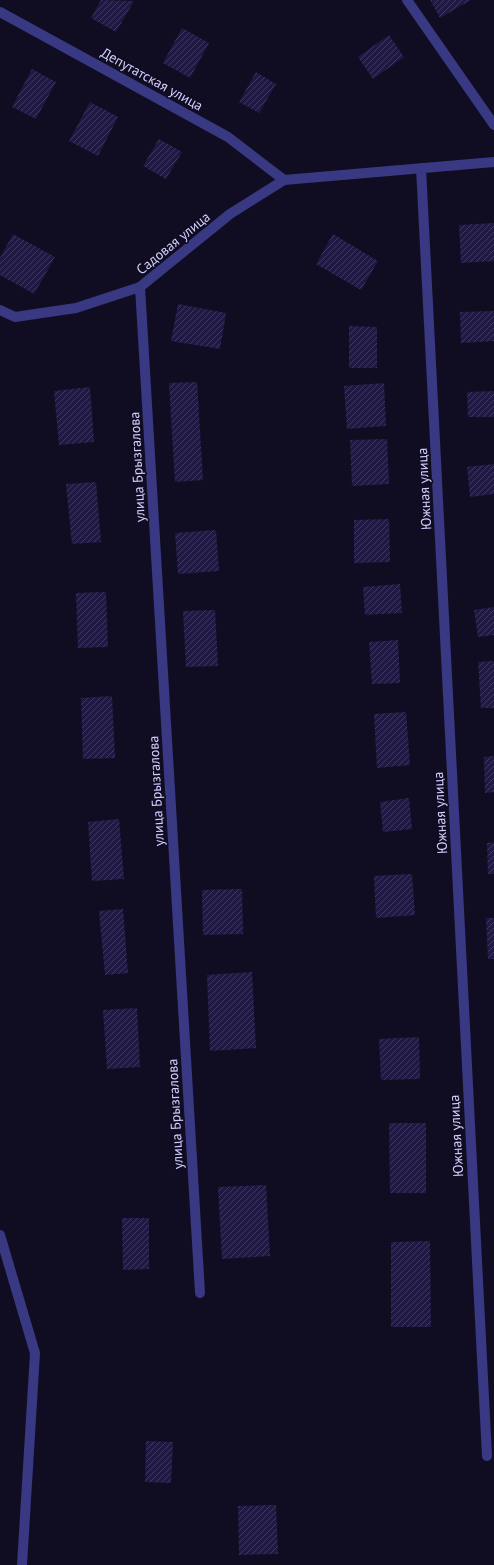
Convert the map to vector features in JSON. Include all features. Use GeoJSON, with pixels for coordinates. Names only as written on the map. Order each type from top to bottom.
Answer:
{"type":"FeatureCollection","features":[{"type":"Feature","properties":{"kind":"street"},"geometry":{"type":"LineString","coordinates":[[407,0],[494,124]]}},
{"type":"Feature","properties":{"kind":"street","name":"Депутатская улица"},"geometry":{"type":"LineString","coordinates":[[0,12],[228,137],[284,180]]}},
{"type":"Feature","properties":{"kind":"street"},"geometry":{"type":"LineString","coordinates":[[284,180],[494,162]]}},
{"type":"Feature","properties":{"kind":"street","name":"Южная улица"},"geometry":{"type":"LineString","coordinates":[[421,168],[487,1456]]}},
{"type":"Feature","properties":{"kind":"street","name":"Садовая улица"},"geometry":{"type":"LineString","coordinates":[[0,310],[15,317],[76,308],[140,287],[230,214],[284,180]]}},
{"type":"Feature","properties":{"kind":"street","name":"улица Брызгалова"},"geometry":{"type":"LineString","coordinates":[[140,287],[200,1293]]}},
{"type":"Feature","properties":{"kind":"street"},"geometry":{"type":"LineString","coordinates":[[0,1235],[35,1353],[22,1565]]}},
{"type":"Feature","properties":{"kind":"building"},"geometry":{"type":"Polygon","coordinates":[[[101,0],[134,1],[116,32],[91,18],[101,0]]]}},
{"type":"Feature","properties":{"kind":"building"},"geometry":{"type":"Polygon","coordinates":[[[430,0],[471,0],[440,18],[430,0]]]}},
{"type":"Feature","properties":{"kind":"building"},"geometry":{"type":"Polygon","coordinates":[[[182,28],[209,43],[190,78],[163,63],[182,28]]]}},
{"type":"Feature","properties":{"kind":"building"},"geometry":{"type":"Polygon","coordinates":[[[389,35],[404,57],[373,79],[358,57],[389,35]]]}},
{"type":"Feature","properties":{"kind":"building"},"geometry":{"type":"Polygon","coordinates":[[[32,69],[56,82],[36,119],[12,107],[32,69]]]}},
{"type":"Feature","properties":{"kind":"building"},"geometry":{"type":"Polygon","coordinates":[[[256,72],[276,84],[259,113],[239,102],[256,72]]]}},
{"type":"Feature","properties":{"kind":"building"},"geometry":{"type":"Polygon","coordinates":[[[90,102],[118,117],[98,156],[69,141],[90,102]]]}},
{"type":"Feature","properties":{"kind":"building"},"geometry":{"type":"Polygon","coordinates":[[[159,139],[182,152],[166,179],[143,166],[159,139]]]}},
{"type":"Feature","properties":{"kind":"building"},"geometry":{"type":"Polygon","coordinates":[[[494,223],[494,261],[461,263],[459,225],[494,223]]]}},
{"type":"Feature","properties":{"kind":"building"},"geometry":{"type":"Polygon","coordinates":[[[13,234],[55,257],[34,294],[0,275],[0,258],[13,234]]]}},
{"type":"Feature","properties":{"kind":"building"},"geometry":{"type":"Polygon","coordinates":[[[333,234],[378,261],[361,290],[316,264],[333,234]]]}},
{"type":"Feature","properties":{"kind":"building"},"geometry":{"type":"Polygon","coordinates":[[[178,304],[226,313],[220,349],[171,341],[178,304]]]}},
{"type":"Feature","properties":{"kind":"building"},"geometry":{"type":"Polygon","coordinates":[[[494,311],[494,341],[461,343],[460,312],[494,311]]]}},
{"type":"Feature","properties":{"kind":"building"},"geometry":{"type":"Polygon","coordinates":[[[349,326],[377,327],[377,368],[349,368],[349,326]]]}},
{"type":"Feature","properties":{"kind":"building"},"geometry":{"type":"Polygon","coordinates":[[[197,382],[203,480],[175,482],[169,383],[197,382]]]}},
{"type":"Feature","properties":{"kind":"building"},"geometry":{"type":"Polygon","coordinates":[[[384,383],[386,426],[347,429],[344,386],[384,383]]]}},
{"type":"Feature","properties":{"kind":"building"},"geometry":{"type":"Polygon","coordinates":[[[90,387],[94,442],[59,445],[54,391],[90,387]]]}},
{"type":"Feature","properties":{"kind":"building"},"geometry":{"type":"Polygon","coordinates":[[[494,391],[494,417],[468,417],[467,392],[494,391]]]}},
{"type":"Feature","properties":{"kind":"building"},"geometry":{"type":"Polygon","coordinates":[[[387,439],[389,484],[352,486],[350,440],[387,439]]]}},
{"type":"Feature","properties":{"kind":"building"},"geometry":{"type":"Polygon","coordinates":[[[494,464],[494,494],[470,497],[467,467],[494,464]]]}},
{"type":"Feature","properties":{"kind":"building"},"geometry":{"type":"Polygon","coordinates":[[[96,482],[101,542],[72,544],[66,484],[96,482]]]}},
{"type":"Feature","properties":{"kind":"building"},"geometry":{"type":"Polygon","coordinates":[[[389,519],[390,562],[354,563],[354,520],[389,519]]]}},
{"type":"Feature","properties":{"kind":"building"},"geometry":{"type":"Polygon","coordinates":[[[216,530],[219,571],[178,574],[175,533],[216,530]]]}},
{"type":"Feature","properties":{"kind":"building"},"geometry":{"type":"Polygon","coordinates":[[[400,584],[402,613],[365,615],[363,587],[400,584]]]}},
{"type":"Feature","properties":{"kind":"building"},"geometry":{"type":"Polygon","coordinates":[[[106,592],[108,647],[78,648],[76,593],[106,592]]]}},
{"type":"Feature","properties":{"kind":"building"},"geometry":{"type":"Polygon","coordinates":[[[494,607],[494,635],[478,637],[474,610],[494,607]]]}},
{"type":"Feature","properties":{"kind":"building"},"geometry":{"type":"Polygon","coordinates":[[[215,610],[218,666],[186,667],[183,611],[215,610]]]}},
{"type":"Feature","properties":{"kind":"building"},"geometry":{"type":"Polygon","coordinates":[[[398,640],[400,683],[372,684],[369,642],[398,640]]]}},
{"type":"Feature","properties":{"kind":"building"},"geometry":{"type":"Polygon","coordinates":[[[494,661],[494,708],[481,708],[478,662],[494,661]]]}},
{"type":"Feature","properties":{"kind":"building"},"geometry":{"type":"Polygon","coordinates":[[[112,696],[115,758],[83,759],[81,698],[112,696]]]}},
{"type":"Feature","properties":{"kind":"building"},"geometry":{"type":"Polygon","coordinates":[[[406,712],[410,765],[377,768],[374,714],[406,712]]]}},
{"type":"Feature","properties":{"kind":"building"},"geometry":{"type":"Polygon","coordinates":[[[494,756],[494,792],[485,793],[484,757],[494,756]]]}},
{"type":"Feature","properties":{"kind":"building"},"geometry":{"type":"Polygon","coordinates":[[[409,798],[412,829],[383,832],[380,802],[409,798]]]}},
{"type":"Feature","properties":{"kind":"building"},"geometry":{"type":"Polygon","coordinates":[[[119,819],[124,879],[92,881],[88,822],[119,819]]]}},
{"type":"Feature","properties":{"kind":"building"},"geometry":{"type":"Polygon","coordinates":[[[494,842],[494,874],[488,874],[487,843],[494,842]]]}},
{"type":"Feature","properties":{"kind":"building"},"geometry":{"type":"Polygon","coordinates":[[[412,874],[415,915],[376,918],[374,876],[412,874]]]}},
{"type":"Feature","properties":{"kind":"building"},"geometry":{"type":"Polygon","coordinates":[[[242,889],[243,934],[203,935],[202,890],[242,889]]]}},
{"type":"Feature","properties":{"kind":"building"},"geometry":{"type":"Polygon","coordinates":[[[123,909],[128,973],[105,975],[99,911],[123,909]]]}},
{"type":"Feature","properties":{"kind":"building"},"geometry":{"type":"Polygon","coordinates":[[[486,918],[494,918],[494,959],[488,959],[486,918]]]}},
{"type":"Feature","properties":{"kind":"building"},"geometry":{"type":"Polygon","coordinates":[[[252,972],[256,1048],[210,1051],[207,975],[252,972]]]}},
{"type":"Feature","properties":{"kind":"building"},"geometry":{"type":"Polygon","coordinates":[[[137,1008],[140,1067],[107,1069],[103,1010],[137,1008]]]}},
{"type":"Feature","properties":{"kind":"building"},"geometry":{"type":"Polygon","coordinates":[[[419,1037],[420,1079],[381,1080],[379,1039],[419,1037]]]}},
{"type":"Feature","properties":{"kind":"building"},"geometry":{"type":"Polygon","coordinates":[[[389,1123],[426,1123],[426,1193],[390,1193],[389,1123]]]}},
{"type":"Feature","properties":{"kind":"building"},"geometry":{"type":"Polygon","coordinates":[[[266,1185],[270,1256],[222,1259],[218,1187],[266,1185]]]}},
{"type":"Feature","properties":{"kind":"building"},"geometry":{"type":"Polygon","coordinates":[[[122,1218],[149,1218],[149,1269],[123,1270],[122,1218]]]}},
{"type":"Feature","properties":{"kind":"building"},"geometry":{"type":"Polygon","coordinates":[[[430,1241],[431,1327],[391,1327],[391,1242],[430,1241]]]}},
{"type":"Feature","properties":{"kind":"building"},"geometry":{"type":"Polygon","coordinates":[[[146,1441],[173,1442],[171,1483],[145,1482],[146,1441]]]}},
{"type":"Feature","properties":{"kind":"building"},"geometry":{"type":"Polygon","coordinates":[[[276,1505],[278,1554],[239,1555],[238,1506],[276,1505]]]}}]}
